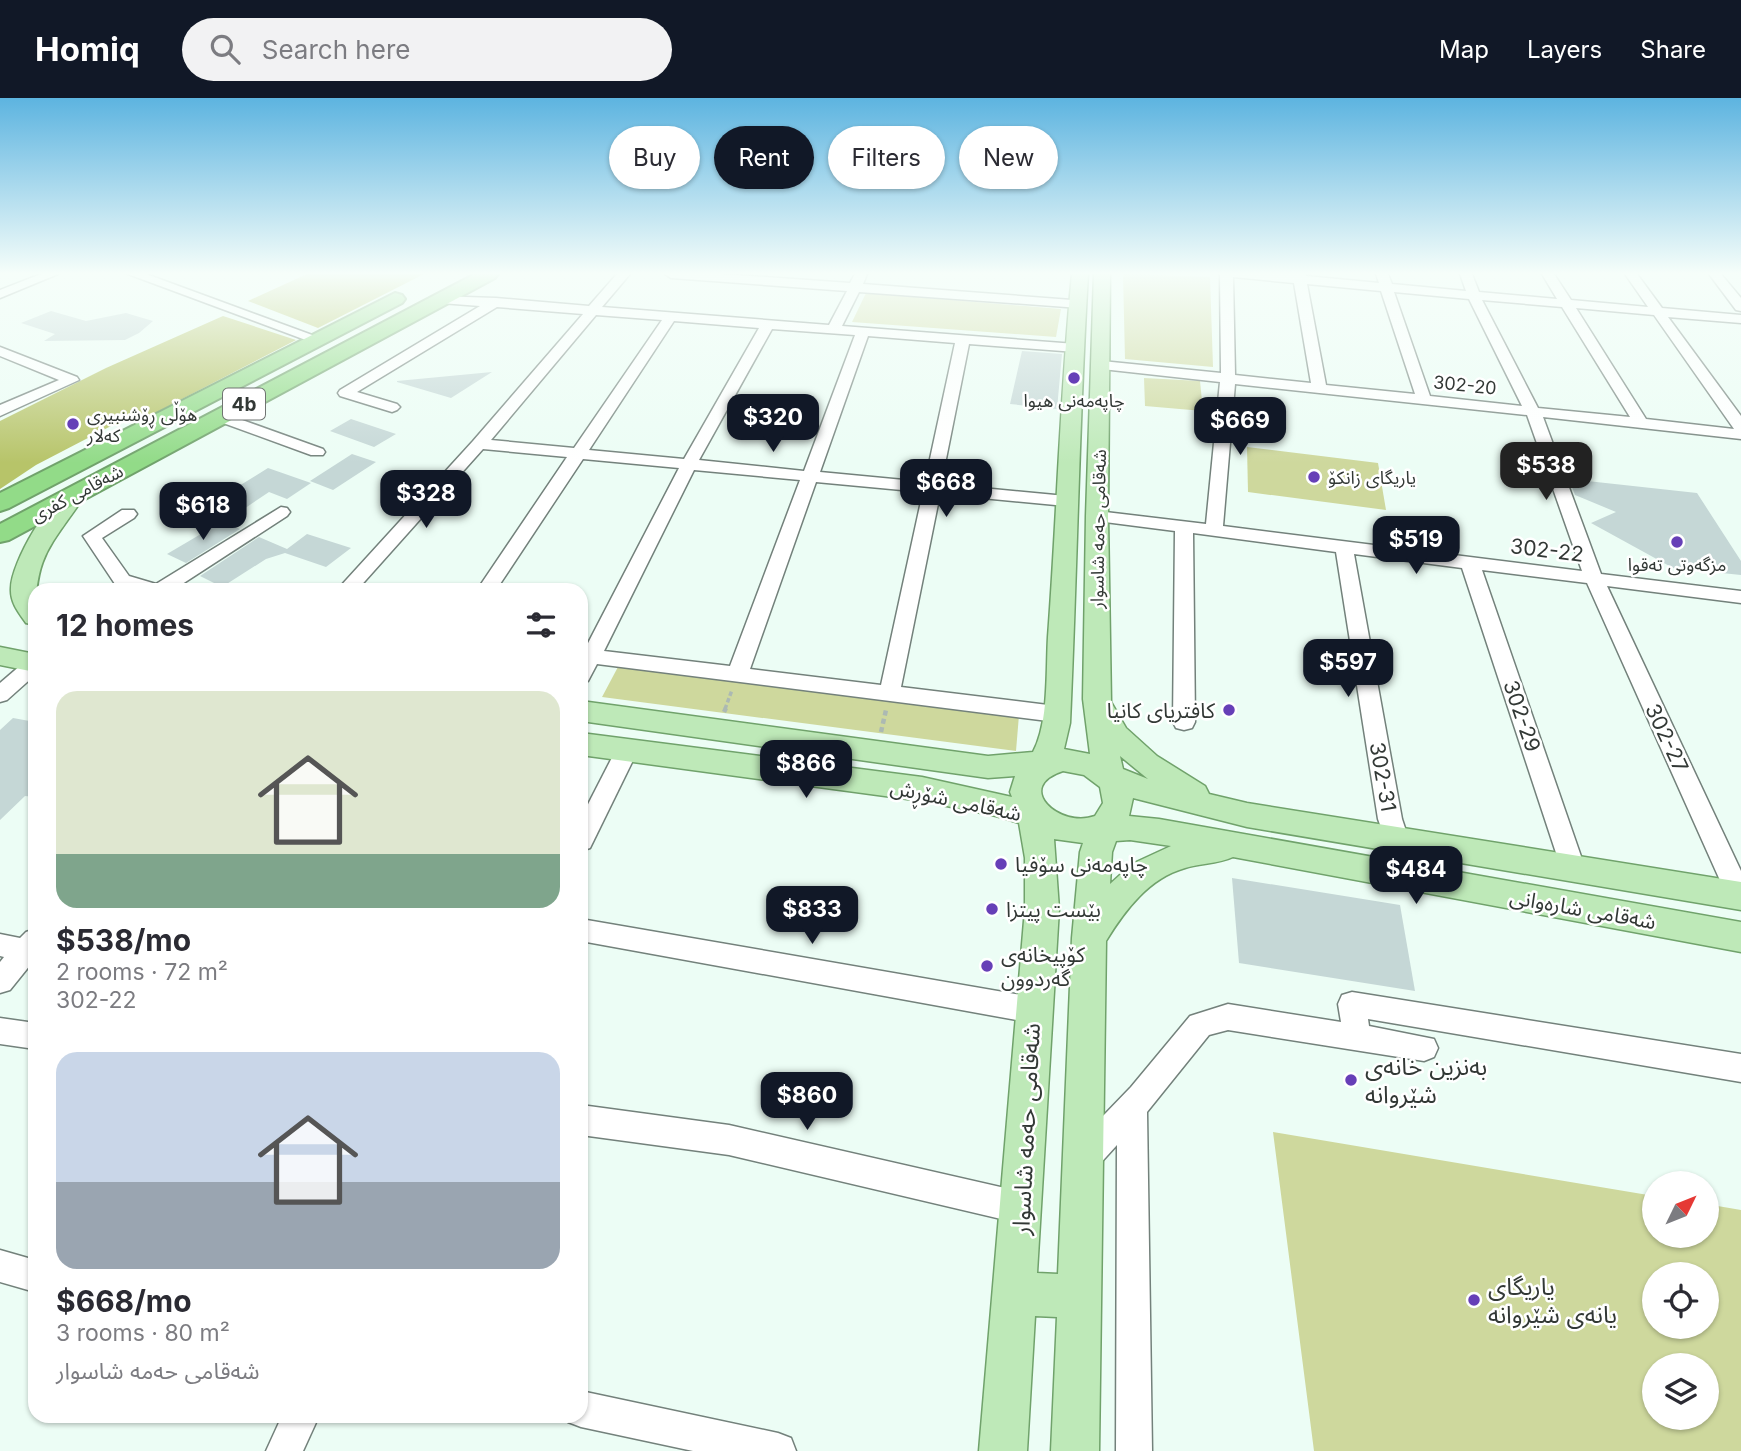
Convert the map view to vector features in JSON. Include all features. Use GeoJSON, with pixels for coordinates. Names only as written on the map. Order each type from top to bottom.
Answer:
{"type":"FeatureCollection","features":[{"type":"Feature","properties":{"kind":"highway","name":"شەقامی کفری"},"geometry":{"type":"LineString","coordinates":[[0,503],[320,337]]}},
{"type":"Feature","properties":{"kind":"highway","name":"شەقامی کفری"},"geometry":{"type":"LineString","coordinates":[[0,534],[220,417],[351,337]]}},
{"type":"Feature","properties":{"kind":"highway"},"geometry":{"type":"LineString","coordinates":[[98,453],[129,466]]}},
{"type":"Feature","properties":{"kind":"main road","name":"شەقامی حەمە شاسوار"},"geometry":{"type":"LineString","coordinates":[[1043,764],[1054,738],[1056,714],[1077,337]]}},
{"type":"Feature","properties":{"kind":"main road","name":"شەقامی حەمە شاسوار"},"geometry":{"type":"LineString","coordinates":[[1102,337],[1097,516],[1097,699],[1101,740],[1109,777]]}},
{"type":"Feature","properties":{"kind":"main road"},"geometry":{"type":"LineString","coordinates":[[28,613],[23,610],[13,587],[14,568],[34,540],[75,494]]}},
{"type":"Feature","properties":{"kind":"main road"},"geometry":{"type":"LineString","coordinates":[[1066,553],[1098,557]]}},
{"type":"Feature","properties":{"kind":"main road"},"geometry":{"type":"LineString","coordinates":[[0,656],[28,662]]}},
{"type":"Feature","properties":{"kind":"main road"},"geometry":{"type":"LineString","coordinates":[[1097,699],[1115,735],[1147,764],[1185,790],[1236,812]]}},
{"type":"Feature","properties":{"kind":"main road","name":"شەقامی شۆڕش"},"geometry":{"type":"LineString","coordinates":[[588,711],[988,767],[1043,764]]}},
{"type":"Feature","properties":{"kind":"main road","name":"شەقامی شۆڕش"},"geometry":{"type":"LineString","coordinates":[[588,745],[922,789],[1034,814]]}},
{"type":"Feature","properties":{"kind":"main road"},"geometry":{"type":"LineString","coordinates":[[922,789],[930,759]]}},
{"type":"Feature","properties":{"kind":"main road"},"geometry":{"type":"LineString","coordinates":[[1075,1451],[1089,938],[1096,852],[1102,827],[1115,815],[1119,805],[1118,793],[1109,777],[1077,761],[1043,764],[1030,776],[1025,786],[1025,797],[1034,814],[1066,831],[1102,827]]}},
{"type":"Feature","properties":{"kind":"main road","name":"شەقامی شارەوانی"},"geometry":{"type":"LineString","coordinates":[[1109,777],[1144,790],[1273,819],[1740,896]]}},
{"type":"Feature","properties":{"kind":"main road","name":"شەقامی حەمە شاسوار"},"geometry":{"type":"LineString","coordinates":[[1003,1451],[1022,1208],[1041,854],[1034,814]]}},
{"type":"Feature","properties":{"kind":"main road"},"geometry":{"type":"LineString","coordinates":[[1089,938],[1112,902],[1125,888],[1153,868],[1186,854],[1261,850],[1273,819]]}},
{"type":"Feature","properties":{"kind":"main road","name":"شەقامی شارەوانی"},"geometry":{"type":"LineString","coordinates":[[1102,827],[1159,831],[1741,937]]}},
{"type":"Feature","properties":{"kind":"main road"},"geometry":{"type":"LineString","coordinates":[[1015,1293],[1080,1297]]}},
{"type":"Feature","properties":{"kind":"street"},"geometry":{"type":"LineString","coordinates":[[311,337],[316,339]]}},
{"type":"Feature","properties":{"kind":"street"},"geometry":{"type":"LineString","coordinates":[[392,407],[345,393],[438,337]]}},
{"type":"Feature","properties":{"kind":"street"},"geometry":{"type":"LineString","coordinates":[[352,583],[479,444],[568,337]]}},
{"type":"Feature","properties":{"kind":"street"},"geometry":{"type":"LineString","coordinates":[[491,583],[656,337]]}},
{"type":"Feature","properties":{"kind":"street"},"geometry":{"type":"LineString","coordinates":[[588,651],[760,337]]}},
{"type":"Feature","properties":{"kind":"street"},"geometry":{"type":"LineString","coordinates":[[738,673],[861,337]]}},
{"type":"Feature","properties":{"kind":"street"},"geometry":{"type":"LineString","coordinates":[[940,337],[1076,348]]}},
{"type":"Feature","properties":{"kind":"street"},"geometry":{"type":"LineString","coordinates":[[1214,531],[1228,379],[1227,337]]}},
{"type":"Feature","properties":{"kind":"street"},"geometry":{"type":"LineString","coordinates":[[1310,337],[1320,389]]}},
{"type":"Feature","properties":{"kind":"street"},"geometry":{"type":"LineString","coordinates":[[1402,337],[1423,400]]}},
{"type":"Feature","properties":{"kind":"street","name":"302-27"},"geometry":{"type":"LineString","coordinates":[[1495,337],[1533,412],[1594,579],[1740,896]]}},
{"type":"Feature","properties":{"kind":"street"},"geometry":{"type":"LineString","coordinates":[[1586,337],[1641,424]]}},
{"type":"Feature","properties":{"kind":"street"},"geometry":{"type":"LineString","coordinates":[[1676,337],[1741,427]]}},
{"type":"Feature","properties":{"kind":"street"},"geometry":{"type":"LineString","coordinates":[[890,692],[963,339]]}},
{"type":"Feature","properties":{"kind":"street"},"geometry":{"type":"LineString","coordinates":[[0,351],[72,380],[0,411]]}},
{"type":"Feature","properties":{"kind":"street","name":"302-20"},"geometry":{"type":"LineString","coordinates":[[1102,365],[1741,434]]}},
{"type":"Feature","properties":{"kind":"street"},"geometry":{"type":"LineString","coordinates":[[220,417],[317,453]]}},
{"type":"Feature","properties":{"kind":"street"},"geometry":{"type":"LineString","coordinates":[[479,444],[1066,501]]}},
{"type":"Feature","properties":{"kind":"street"},"geometry":{"type":"LineString","coordinates":[[169,583],[281,512]]}},
{"type":"Feature","properties":{"kind":"street"},"geometry":{"type":"LineString","coordinates":[[128,514],[92,536],[122,580],[133,583]]}},
{"type":"Feature","properties":{"kind":"street","name":"302-22"},"geometry":{"type":"LineString","coordinates":[[1097,516],[1735,597]]}},
{"type":"Feature","properties":{"kind":"street"},"geometry":{"type":"LineString","coordinates":[[1184,527],[1184,722]]}},
{"type":"Feature","properties":{"kind":"street","name":"302-31"},"geometry":{"type":"LineString","coordinates":[[1344,547],[1390,819],[1397,840]]}},
{"type":"Feature","properties":{"kind":"street","name":"302-29"},"geometry":{"type":"LineString","coordinates":[[1470,563],[1573,868]]}},
{"type":"Feature","properties":{"kind":"street"},"geometry":{"type":"LineString","coordinates":[[1735,597],[1741,616]]}},
{"type":"Feature","properties":{"kind":"street"},"geometry":{"type":"LineString","coordinates":[[588,655],[1056,714]]}},
{"type":"Feature","properties":{"kind":"street"},"geometry":{"type":"LineString","coordinates":[[0,695],[28,669]]}},
{"type":"Feature","properties":{"kind":"street"},"geometry":{"type":"LineString","coordinates":[[588,827],[627,750]]}},
{"type":"Feature","properties":{"kind":"street"},"geometry":{"type":"LineString","coordinates":[[588,931],[1033,1010]]}},
{"type":"Feature","properties":{"kind":"street"},"geometry":{"type":"LineString","coordinates":[[0,981],[20,945]]}},
{"type":"Feature","properties":{"kind":"street"},"geometry":{"type":"LineString","coordinates":[[1357,1037],[1352,1004],[1741,1068]]}},
{"type":"Feature","properties":{"kind":"street"},"geometry":{"type":"LineString","coordinates":[[1085,1157],[1132,1107],[1200,1025],[1228,1017],[1424,1048]]}},
{"type":"Feature","properties":{"kind":"street"},"geometry":{"type":"LineString","coordinates":[[0,1031],[28,1036]]}},
{"type":"Feature","properties":{"kind":"street"},"geometry":{"type":"LineString","coordinates":[[1132,1107],[1134,1451]]}},
{"type":"Feature","properties":{"kind":"street"},"geometry":{"type":"LineString","coordinates":[[588,1121],[729,1140],[1022,1208]]}},
{"type":"Feature","properties":{"kind":"street"},"geometry":{"type":"LineString","coordinates":[[0,1266],[28,1274]]}},
{"type":"Feature","properties":{"kind":"street"},"geometry":{"type":"LineString","coordinates":[[588,1410],[778,1451]]}},
{"type":"Feature","properties":{"kind":"street"},"geometry":{"type":"LineString","coordinates":[[284,1451],[298,1423]]}},
{"type":"Feature","properties":{"kind":"path"},"geometry":{"type":"LineString","coordinates":[[720,720],[738,673]]}},
{"type":"Feature","properties":{"kind":"path"},"geometry":{"type":"LineString","coordinates":[[879,741],[890,692]]}},
{"type":"Feature","properties":{"kind":"green space"},"geometry":{"type":"Polygon","coordinates":[[[175,337],[287,337],[296,340],[151,415],[111,426],[36,465],[0,489],[0,421],[106,368],[175,337]]]}},
{"type":"Feature","properties":{"kind":"green space"},"geometry":{"type":"Polygon","coordinates":[[[1124,337],[1212,337],[1213,367],[1125,359],[1124,337]]]}},
{"type":"Feature","properties":{"kind":"green space"},"geometry":{"type":"Polygon","coordinates":[[[1144,378],[1200,381],[1203,411],[1145,406],[1144,378]]]}},
{"type":"Feature","properties":{"kind":"green space","name":"یاریگای زانکۆ"},"geometry":{"type":"Polygon","coordinates":[[[1247,447],[1378,463],[1386,510],[1248,492],[1247,447]]]}},
{"type":"Feature","properties":{"kind":"green space"},"geometry":{"type":"Polygon","coordinates":[[[619,665],[1019,715],[1016,751],[602,697],[619,665]]]}},
{"type":"Feature","properties":{"kind":"green space","name":"یاریگای یانەی شێروانە"},"geometry":{"type":"Polygon","coordinates":[[[1273,1132],[1642,1194],[1642,1248],[1719,1248],[1719,1206],[1741,1210],[1741,1451],[1314,1451],[1273,1132]]]}},
{"type":"Feature","properties":{"kind":"building"},"geometry":{"type":"Polygon","coordinates":[[[50,337],[131,337],[125,340],[44,341],[50,337]]]}},
{"type":"Feature","properties":{"kind":"building"},"geometry":{"type":"Polygon","coordinates":[[[1022,351],[1062,354],[1057,409],[1010,404],[1022,351]]]}},
{"type":"Feature","properties":{"kind":"building"},"geometry":{"type":"Polygon","coordinates":[[[492,372],[451,398],[397,382],[397,381],[492,372]]]}},
{"type":"Feature","properties":{"kind":"building"},"geometry":{"type":"Polygon","coordinates":[[[351,419],[396,434],[374,447],[330,431],[351,419]]]}},
{"type":"Feature","properties":{"kind":"building"},"geometry":{"type":"Polygon","coordinates":[[[352,454],[376,462],[333,490],[310,481],[352,454]]]}},
{"type":"Feature","properties":{"kind":"building"},"geometry":{"type":"Polygon","coordinates":[[[268,468],[311,483],[287,499],[269,492],[226,521],[180,505],[204,491],[221,497],[268,468]]]}},
{"type":"Feature","properties":{"kind":"building","name":"مزگه‌وتی ته‌قوا"},"geometry":{"type":"Polygon","coordinates":[[[1569,479],[1697,493],[1741,561],[1741,575],[1673,568],[1591,523],[1616,512],[1575,495],[1569,479]]]}},
{"type":"Feature","properties":{"kind":"building"},"geometry":{"type":"Polygon","coordinates":[[[223,521],[240,529],[186,563],[167,554],[223,521]]]}},
{"type":"Feature","properties":{"kind":"building"},"geometry":{"type":"Polygon","coordinates":[[[307,534],[351,548],[326,567],[285,553],[266,559],[228,583],[214,583],[200,576],[259,537],[287,549],[307,534]]]}},
{"type":"Feature","properties":{"kind":"building"},"geometry":{"type":"Polygon","coordinates":[[[13,718],[28,721],[28,796],[25,796],[0,820],[0,730],[13,718]]]}},
{"type":"Feature","properties":{"kind":"building"},"geometry":{"type":"Polygon","coordinates":[[[1232,878],[1400,905],[1415,991],[1239,963],[1232,878]]]}},
{"type":"Feature","properties":{"kind":"place","name":"چاپەمەنی هیوا"},"geometry":{"type":"Point","coordinates":[1074,378]}},
{"type":"Feature","properties":{"kind":"place","name":"هۆڵی ڕۆشنبیری کەلار"},"geometry":{"type":"Point","coordinates":[73,424]}},
{"type":"Feature","properties":{"kind":"place","name":"یاریگای زانکۆ"},"geometry":{"type":"Point","coordinates":[1314,477]}},
{"type":"Feature","properties":{"kind":"place","name":"مزگه‌وتی ته‌قوا"},"geometry":{"type":"Point","coordinates":[1677,542]}},
{"type":"Feature","properties":{"kind":"place","name":"کافتریای کانیا"},"geometry":{"type":"Point","coordinates":[1229,710]}},
{"type":"Feature","properties":{"kind":"place","name":"چاپەمەنی سۆفیا"},"geometry":{"type":"Point","coordinates":[1001,864]}},
{"type":"Feature","properties":{"kind":"place","name":"بێست پیتزا"},"geometry":{"type":"Point","coordinates":[992,909]}},
{"type":"Feature","properties":{"kind":"place","name":"کۆپیخانەی گەردوون"},"geometry":{"type":"Point","coordinates":[987,966]}},
{"type":"Feature","properties":{"kind":"place","name":"بەنزین خانەی شێروانە"},"geometry":{"type":"Point","coordinates":[1351,1080]}},
{"type":"Feature","properties":{"kind":"place","name":"یاریگای یانەی شێروانە"},"geometry":{"type":"Point","coordinates":[1474,1300]}}]}
